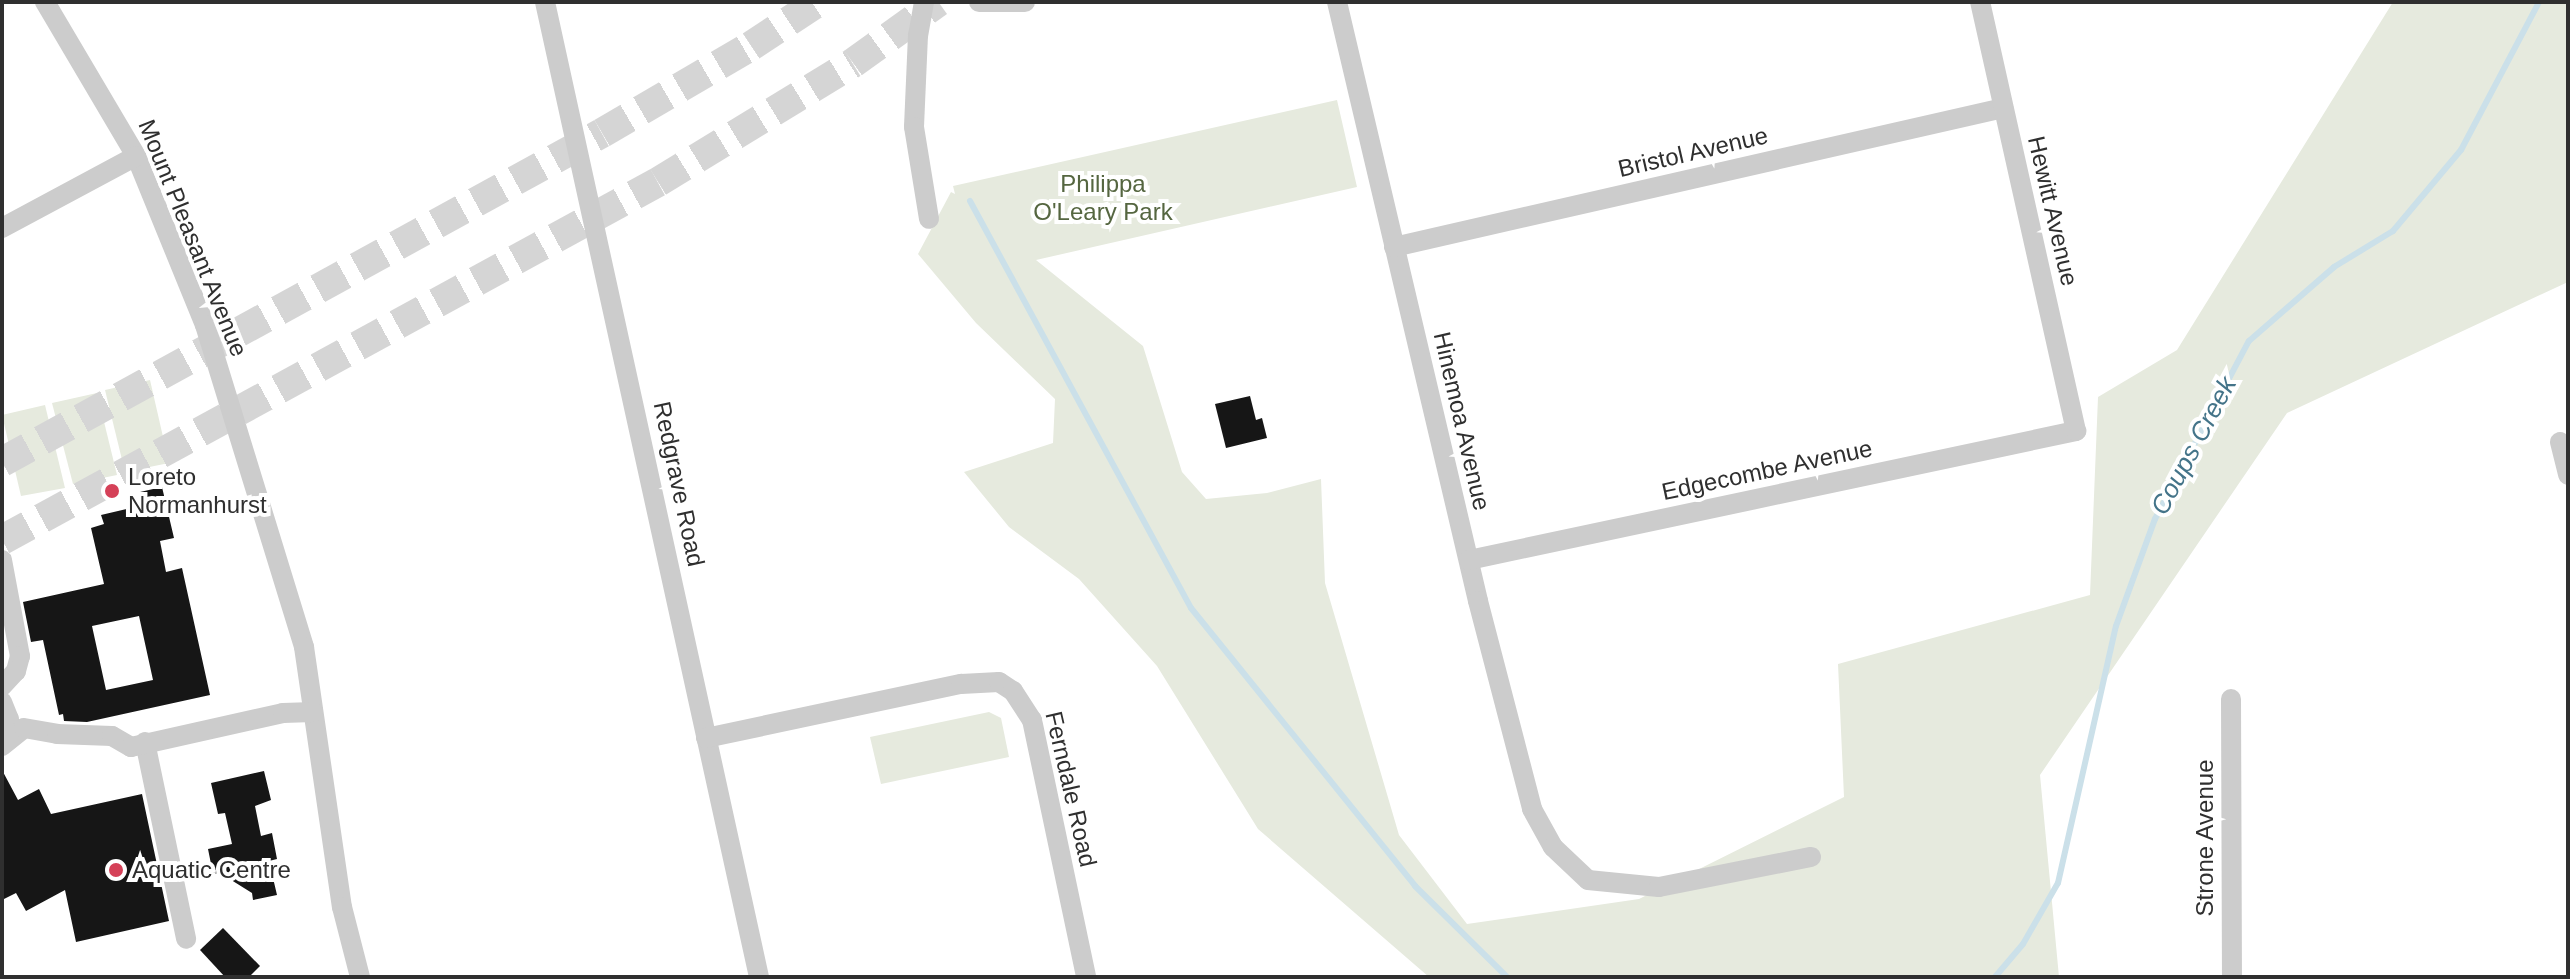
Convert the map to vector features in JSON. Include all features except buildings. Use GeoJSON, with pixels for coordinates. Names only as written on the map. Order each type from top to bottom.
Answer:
{"type":"FeatureCollection","features":[{"type":"Feature","properties":{"kind":"street","name":"Mount Pleasant Avenue"},"geometry":{"type":"LineString","coordinates":[[45,2],[105,98],[136,156],[205,325],[304,647],[342,907],[360,977]]}},
{"type":"Feature","properties":{"kind":"street","name":"Redgrave Road"},"geometry":{"type":"LineString","coordinates":[[545,2],[759,977]]}},
{"type":"Feature","properties":{"kind":"street"},"geometry":{"type":"LineString","coordinates":[[924,2],[918,35],[914,127],[929,219]]}},
{"type":"Feature","properties":{"kind":"street"},"geometry":{"type":"LineString","coordinates":[[979,2],[1025,2]]}},
{"type":"Feature","properties":{"kind":"street","name":"Hinemoa Avenue"},"geometry":{"type":"LineString","coordinates":[[1337,2],[1469,560],[1532,809],[1553,847],[1588,880],[1659,887],[1811,857]]}},
{"type":"Feature","properties":{"kind":"street","name":"Hewitt Avenue"},"geometry":{"type":"LineString","coordinates":[[1980,2],[2076,431]]}},
{"type":"Feature","properties":{"kind":"street","name":"Bristol Avenue"},"geometry":{"type":"LineString","coordinates":[[1394,247],[2003,108]]}},
{"type":"Feature","properties":{"kind":"street"},"geometry":{"type":"LineString","coordinates":[[2,228],[136,156]]}},
{"type":"Feature","properties":{"kind":"street","name":"Edgecombe Avenue"},"geometry":{"type":"LineString","coordinates":[[1469,560],[2076,431]]}},
{"type":"Feature","properties":{"kind":"street"},"geometry":{"type":"LineString","coordinates":[[2560,442],[2568,475]]}},
{"type":"Feature","properties":{"kind":"street"},"geometry":{"type":"LineString","coordinates":[[2,560],[20,656],[16,671],[2,686]]}},
{"type":"Feature","properties":{"kind":"street","name":"Ferndale Road"},"geometry":{"type":"LineString","coordinates":[[706,738],[961,684],[999,682],[1024,704],[1032,720],[1086,977]]}},
{"type":"Feature","properties":{"kind":"street","name":"Strone Avenue"},"geometry":{"type":"LineString","coordinates":[[2231,699],[2232,977]]}},
{"type":"Feature","properties":{"kind":"street"},"geometry":{"type":"LineString","coordinates":[[2,702],[9,719],[5,743]]}},
{"type":"Feature","properties":{"kind":"street"},"geometry":{"type":"LineString","coordinates":[[5,743],[24,728],[57,734],[112,736],[131,747],[283,713],[313,712]]}},
{"type":"Feature","properties":{"kind":"street"},"geometry":{"type":"LineString","coordinates":[[145,742],[186,939]]}},
{"type":"Feature","properties":{"kind":"green space","name":"Philippa O'Leary Park"},"geometry":{"type":"Polygon","coordinates":[[[2393,2],[2568,2],[2568,282],[2287,413],[2040,775],[2059,977],[1429,977],[1258,829],[1157,666],[1079,579],[1009,527],[964,472],[1053,443],[1055,399],[976,323],[918,254],[951,192],[955,194],[953,186],[1337,100],[1357,187],[1036,260],[1143,346],[1182,472],[1206,499],[1267,493],[1321,479],[1325,583],[1399,835],[1467,924],[1639,899],[1844,797],[1838,664],[2090,595],[2098,397],[2177,350],[2393,2]]]}},
{"type":"Feature","properties":{"kind":"green space"},"geometry":{"type":"Polygon","coordinates":[[[150,380],[169,463],[125,472],[105,390],[150,380]]]}},
{"type":"Feature","properties":{"kind":"green space"},"geometry":{"type":"Polygon","coordinates":[[[97,393],[117,475],[73,484],[52,403],[97,393]]]}},
{"type":"Feature","properties":{"kind":"green space"},"geometry":{"type":"Polygon","coordinates":[[[45,405],[65,488],[21,496],[2,415],[45,405]]]}},
{"type":"Feature","properties":{"kind":"green space"},"geometry":{"type":"Polygon","coordinates":[[[989,712],[1001,718],[1009,757],[881,784],[870,737],[989,712]]]}},
{"type":"Feature","properties":{"kind":"waterway","name":"Coups Creek"},"geometry":{"type":"LineString","coordinates":[[1995,977],[2023,944],[2058,883],[2116,626],[2155,519],[2249,341],[2334,267],[2393,231],[2461,150],[2539,2]]}},
{"type":"Feature","properties":{"kind":"waterway"},"geometry":{"type":"LineString","coordinates":[[970,201],[1191,608],[1415,886],[1507,977]]}},
{"type":"Feature","properties":{"kind":"tunnel"},"geometry":{"type":"LineString","coordinates":[[2,462],[602,133],[751,46],[818,2]]}},
{"type":"Feature","properties":{"kind":"tunnel"},"geometry":{"type":"LineString","coordinates":[[2,540],[658,182],[853,63],[938,2]]}},
{"type":"Feature","properties":{"kind":"place","name":"Loreto Normanhurst"},"geometry":{"type":"Point","coordinates":[112,491]}},
{"type":"Feature","properties":{"kind":"place","name":"Aquatic Centre"},"geometry":{"type":"Point","coordinates":[116,870]}}]}
